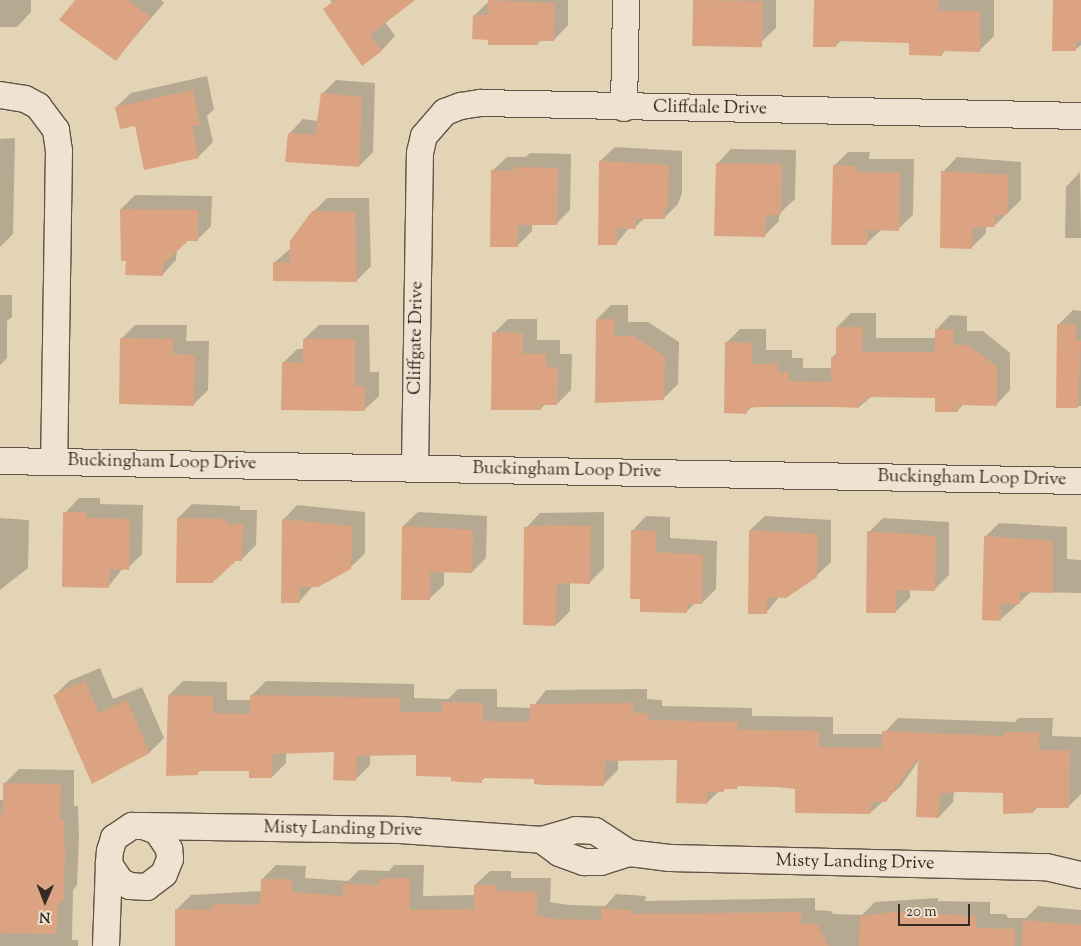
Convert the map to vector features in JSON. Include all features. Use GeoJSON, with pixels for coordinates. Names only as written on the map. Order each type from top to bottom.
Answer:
{"type":"FeatureCollection","features":[{"type":"Feature","properties":{"kind":"street"},"geometry":{"type":"LineString","coordinates":[[624,108],[626,0]]}},
{"type":"Feature","properties":{"kind":"street","name":"Buckingham Loop Drive"},"geometry":{"type":"LineString","coordinates":[[0,96],[25,99],[38,106],[56,130],[59,151],[54,461]]}},
{"type":"Feature","properties":{"kind":"street","name":"Cliffdale Drive"},"geometry":{"type":"LineString","coordinates":[[419,209],[420,153],[424,136],[445,112],[461,106],[481,104],[1081,116]]}},
{"type":"Feature","properties":{"kind":"street","name":"Cliffgate Drive"},"geometry":{"type":"LineString","coordinates":[[415,468],[419,209]]}},
{"type":"Feature","properties":{"kind":"street","name":"Buckingham Loop Drive"},"geometry":{"type":"LineString","coordinates":[[0,461],[1081,481]]}},
{"type":"Feature","properties":{"kind":"street"},"geometry":{"type":"LineString","coordinates":[[106,946],[109,864],[114,838],[127,828],[143,826],[157,831],[169,849],[170,859],[164,874],[147,887],[130,886],[121,882],[109,864]]}},
{"type":"Feature","properties":{"kind":"street","name":"Misty Landing Drive"},"geometry":{"type":"LineString","coordinates":[[143,826],[400,830],[542,840],[576,830],[595,831],[629,853],[670,858],[1046,867],[1081,875]]}},
{"type":"Feature","properties":{"kind":"building"},"geometry":{"type":"Polygon","coordinates":[[[75,0],[128,0],[150,17],[116,61],[59,20],[75,0]]]}},
{"type":"Feature","properties":{"kind":"building"},"geometry":{"type":"Polygon","coordinates":[[[336,0],[415,0],[370,35],[382,51],[362,66],[323,9],[336,0]]]}},
{"type":"Feature","properties":{"kind":"building"},"geometry":{"type":"Polygon","coordinates":[[[488,0],[555,3],[554,41],[538,41],[538,45],[488,45],[488,40],[472,39],[473,15],[488,15],[488,0]]]}},
{"type":"Feature","properties":{"kind":"building"},"geometry":{"type":"Polygon","coordinates":[[[693,0],[763,1],[762,47],[692,46],[693,0]]]}},
{"type":"Feature","properties":{"kind":"building"},"geometry":{"type":"Polygon","coordinates":[[[814,0],[939,0],[938,11],[980,11],[980,52],[942,51],[942,56],[909,55],[909,43],[836,41],[836,47],[813,47],[814,0]]]}},
{"type":"Feature","properties":{"kind":"building"},"geometry":{"type":"Polygon","coordinates":[[[1053,0],[1081,0],[1081,41],[1076,41],[1076,51],[1052,51],[1053,0]]]}},
{"type":"Feature","properties":{"kind":"building"},"geometry":{"type":"Polygon","coordinates":[[[193,90],[200,125],[192,126],[199,158],[144,170],[135,126],[120,129],[115,107],[193,90]]]}},
{"type":"Feature","properties":{"kind":"building"},"geometry":{"type":"Polygon","coordinates":[[[321,93],[362,97],[359,167],[285,162],[288,133],[315,135],[321,93]]]}},
{"type":"Feature","properties":{"kind":"building"},"geometry":{"type":"Polygon","coordinates":[[[599,161],[669,165],[668,208],[665,208],[665,219],[636,219],[636,229],[617,228],[617,245],[598,245],[599,161]]]}},
{"type":"Feature","properties":{"kind":"building"},"geometry":{"type":"Polygon","coordinates":[[[716,163],[782,164],[781,215],[766,215],[765,237],[714,236],[716,163]]]}},
{"type":"Feature","properties":{"kind":"building"},"geometry":{"type":"Polygon","coordinates":[[[833,165],[856,166],[856,172],[900,173],[899,231],[867,230],[867,245],[831,245],[833,165]]]}},
{"type":"Feature","properties":{"kind":"building"},"geometry":{"type":"Polygon","coordinates":[[[514,167],[558,168],[557,225],[518,225],[518,247],[490,247],[491,170],[514,171],[514,167]]]}},
{"type":"Feature","properties":{"kind":"building"},"geometry":{"type":"Polygon","coordinates":[[[941,171],[1008,175],[1007,215],[995,215],[995,227],[973,227],[972,249],[940,248],[941,171]]]}},
{"type":"Feature","properties":{"kind":"building"},"geometry":{"type":"Polygon","coordinates":[[[120,209],[198,210],[198,241],[188,241],[163,264],[163,276],[125,275],[126,261],[121,261],[120,209]]]}},
{"type":"Feature","properties":{"kind":"building"},"geometry":{"type":"Polygon","coordinates":[[[312,211],[355,212],[357,282],[273,281],[273,262],[290,262],[290,241],[312,211]]]}},
{"type":"Feature","properties":{"kind":"building"},"geometry":{"type":"Polygon","coordinates":[[[596,319],[615,319],[614,336],[633,336],[665,356],[664,400],[595,403],[596,319]]]}},
{"type":"Feature","properties":{"kind":"building"},"geometry":{"type":"Polygon","coordinates":[[[1057,324],[1076,324],[1076,341],[1081,341],[1078,408],[1056,408],[1057,324]]]}},
{"type":"Feature","properties":{"kind":"building"},"geometry":{"type":"Polygon","coordinates":[[[836,327],[863,327],[862,352],[935,352],[935,329],[954,330],[953,345],[968,345],[997,367],[997,406],[958,405],[958,412],[935,412],[935,398],[867,397],[867,402],[859,402],[859,408],[789,405],[747,408],[747,414],[724,413],[725,342],[752,343],[752,364],[778,364],[778,372],[789,372],[789,381],[831,382],[831,357],[836,357],[836,327]]]}},
{"type":"Feature","properties":{"kind":"building"},"geometry":{"type":"Polygon","coordinates":[[[492,332],[523,333],[523,354],[546,354],[546,367],[558,368],[557,405],[541,405],[541,410],[491,410],[492,332]]]}},
{"type":"Feature","properties":{"kind":"building"},"geometry":{"type":"Polygon","coordinates":[[[120,338],[173,339],[173,354],[195,355],[194,406],[119,404],[120,338]]]}},
{"type":"Feature","properties":{"kind":"building"},"geometry":{"type":"Polygon","coordinates":[[[303,339],[355,339],[355,380],[356,386],[365,386],[365,411],[281,410],[282,362],[303,363],[303,339]]]}},
{"type":"Feature","properties":{"kind":"building"},"geometry":{"type":"Polygon","coordinates":[[[63,512],[86,512],[86,518],[130,519],[129,570],[110,569],[109,588],[62,587],[63,512]]]}},
{"type":"Feature","properties":{"kind":"building"},"geometry":{"type":"Polygon","coordinates":[[[177,518],[226,519],[226,524],[243,524],[242,561],[236,561],[212,583],[176,583],[177,518]]]}},
{"type":"Feature","properties":{"kind":"building"},"geometry":{"type":"Polygon","coordinates":[[[282,519],[352,526],[351,569],[318,587],[300,587],[299,603],[281,603],[282,519]]]}},
{"type":"Feature","properties":{"kind":"building"},"geometry":{"type":"Polygon","coordinates":[[[548,525],[591,526],[590,584],[557,583],[556,626],[523,625],[524,527],[548,525]]]}},
{"type":"Feature","properties":{"kind":"building"},"geometry":{"type":"Polygon","coordinates":[[[402,526],[473,530],[472,573],[430,572],[430,600],[401,600],[402,526]]]}},
{"type":"Feature","properties":{"kind":"building"},"geometry":{"type":"Polygon","coordinates":[[[631,530],[656,531],[656,552],[703,555],[702,604],[687,604],[687,613],[640,612],[640,599],[630,599],[631,530]]]}},
{"type":"Feature","properties":{"kind":"building"},"geometry":{"type":"Polygon","coordinates":[[[749,530],[818,534],[817,577],[786,598],[767,597],[767,614],[748,614],[749,530]]]}},
{"type":"Feature","properties":{"kind":"building"},"geometry":{"type":"Polygon","coordinates":[[[867,531],[936,536],[935,591],[896,590],[896,613],[866,613],[867,531]]]}},
{"type":"Feature","properties":{"kind":"building"},"geometry":{"type":"Polygon","coordinates":[[[984,536],[1053,541],[1053,593],[1020,592],[1020,604],[1001,604],[1001,621],[982,620],[984,536]]]}},
{"type":"Feature","properties":{"kind":"building"},"geometry":{"type":"Polygon","coordinates":[[[85,681],[99,713],[127,700],[150,753],[92,784],[53,695],[85,681]]]}},
{"type":"Feature","properties":{"kind":"building"},"geometry":{"type":"Polygon","coordinates":[[[168,695],[213,696],[213,713],[250,714],[250,695],[401,698],[400,712],[442,712],[442,702],[483,703],[483,721],[530,722],[530,704],[633,703],[633,713],[648,713],[648,720],[738,722],[738,730],[819,731],[819,747],[882,748],[882,731],[1004,736],[1004,732],[1039,732],[1039,750],[1070,750],[1069,808],[1033,808],[1033,813],[1003,814],[1003,793],[958,792],[940,794],[939,818],[916,817],[918,757],[886,802],[871,802],[871,814],[795,813],[795,789],[778,787],[738,786],[737,789],[725,789],[723,792],[707,792],[707,804],[676,803],[677,760],[605,761],[604,786],[534,784],[534,779],[482,778],[482,783],[461,782],[451,781],[451,777],[416,776],[416,755],[357,756],[356,781],[333,780],[334,752],[273,754],[272,778],[249,778],[249,771],[198,771],[198,775],[166,776],[168,695]]]}},
{"type":"Feature","properties":{"kind":"building"},"geometry":{"type":"Polygon","coordinates":[[[3,783],[61,784],[60,820],[64,820],[65,851],[64,901],[59,901],[56,934],[0,933],[0,814],[3,814],[3,783]]]}},
{"type":"Feature","properties":{"kind":"building"},"geometry":{"type":"Polygon","coordinates":[[[410,878],[410,910],[474,909],[474,885],[497,885],[497,891],[537,892],[537,916],[554,919],[601,920],[601,908],[632,910],[632,914],[801,912],[801,924],[817,924],[829,946],[175,946],[175,909],[211,910],[211,905],[221,904],[260,905],[261,879],[292,879],[292,892],[343,896],[343,884],[379,885],[379,879],[410,878]]]}},
{"type":"Feature","properties":{"kind":"building"},"geometry":{"type":"Polygon","coordinates":[[[893,912],[976,916],[976,928],[1015,929],[1015,946],[859,946],[860,916],[893,912]]]}},
{"type":"Feature","properties":{"kind":"building"},"geometry":{"type":"Polygon","coordinates":[[[1023,920],[1081,925],[1081,946],[1022,946],[1023,920]]]}}]}
